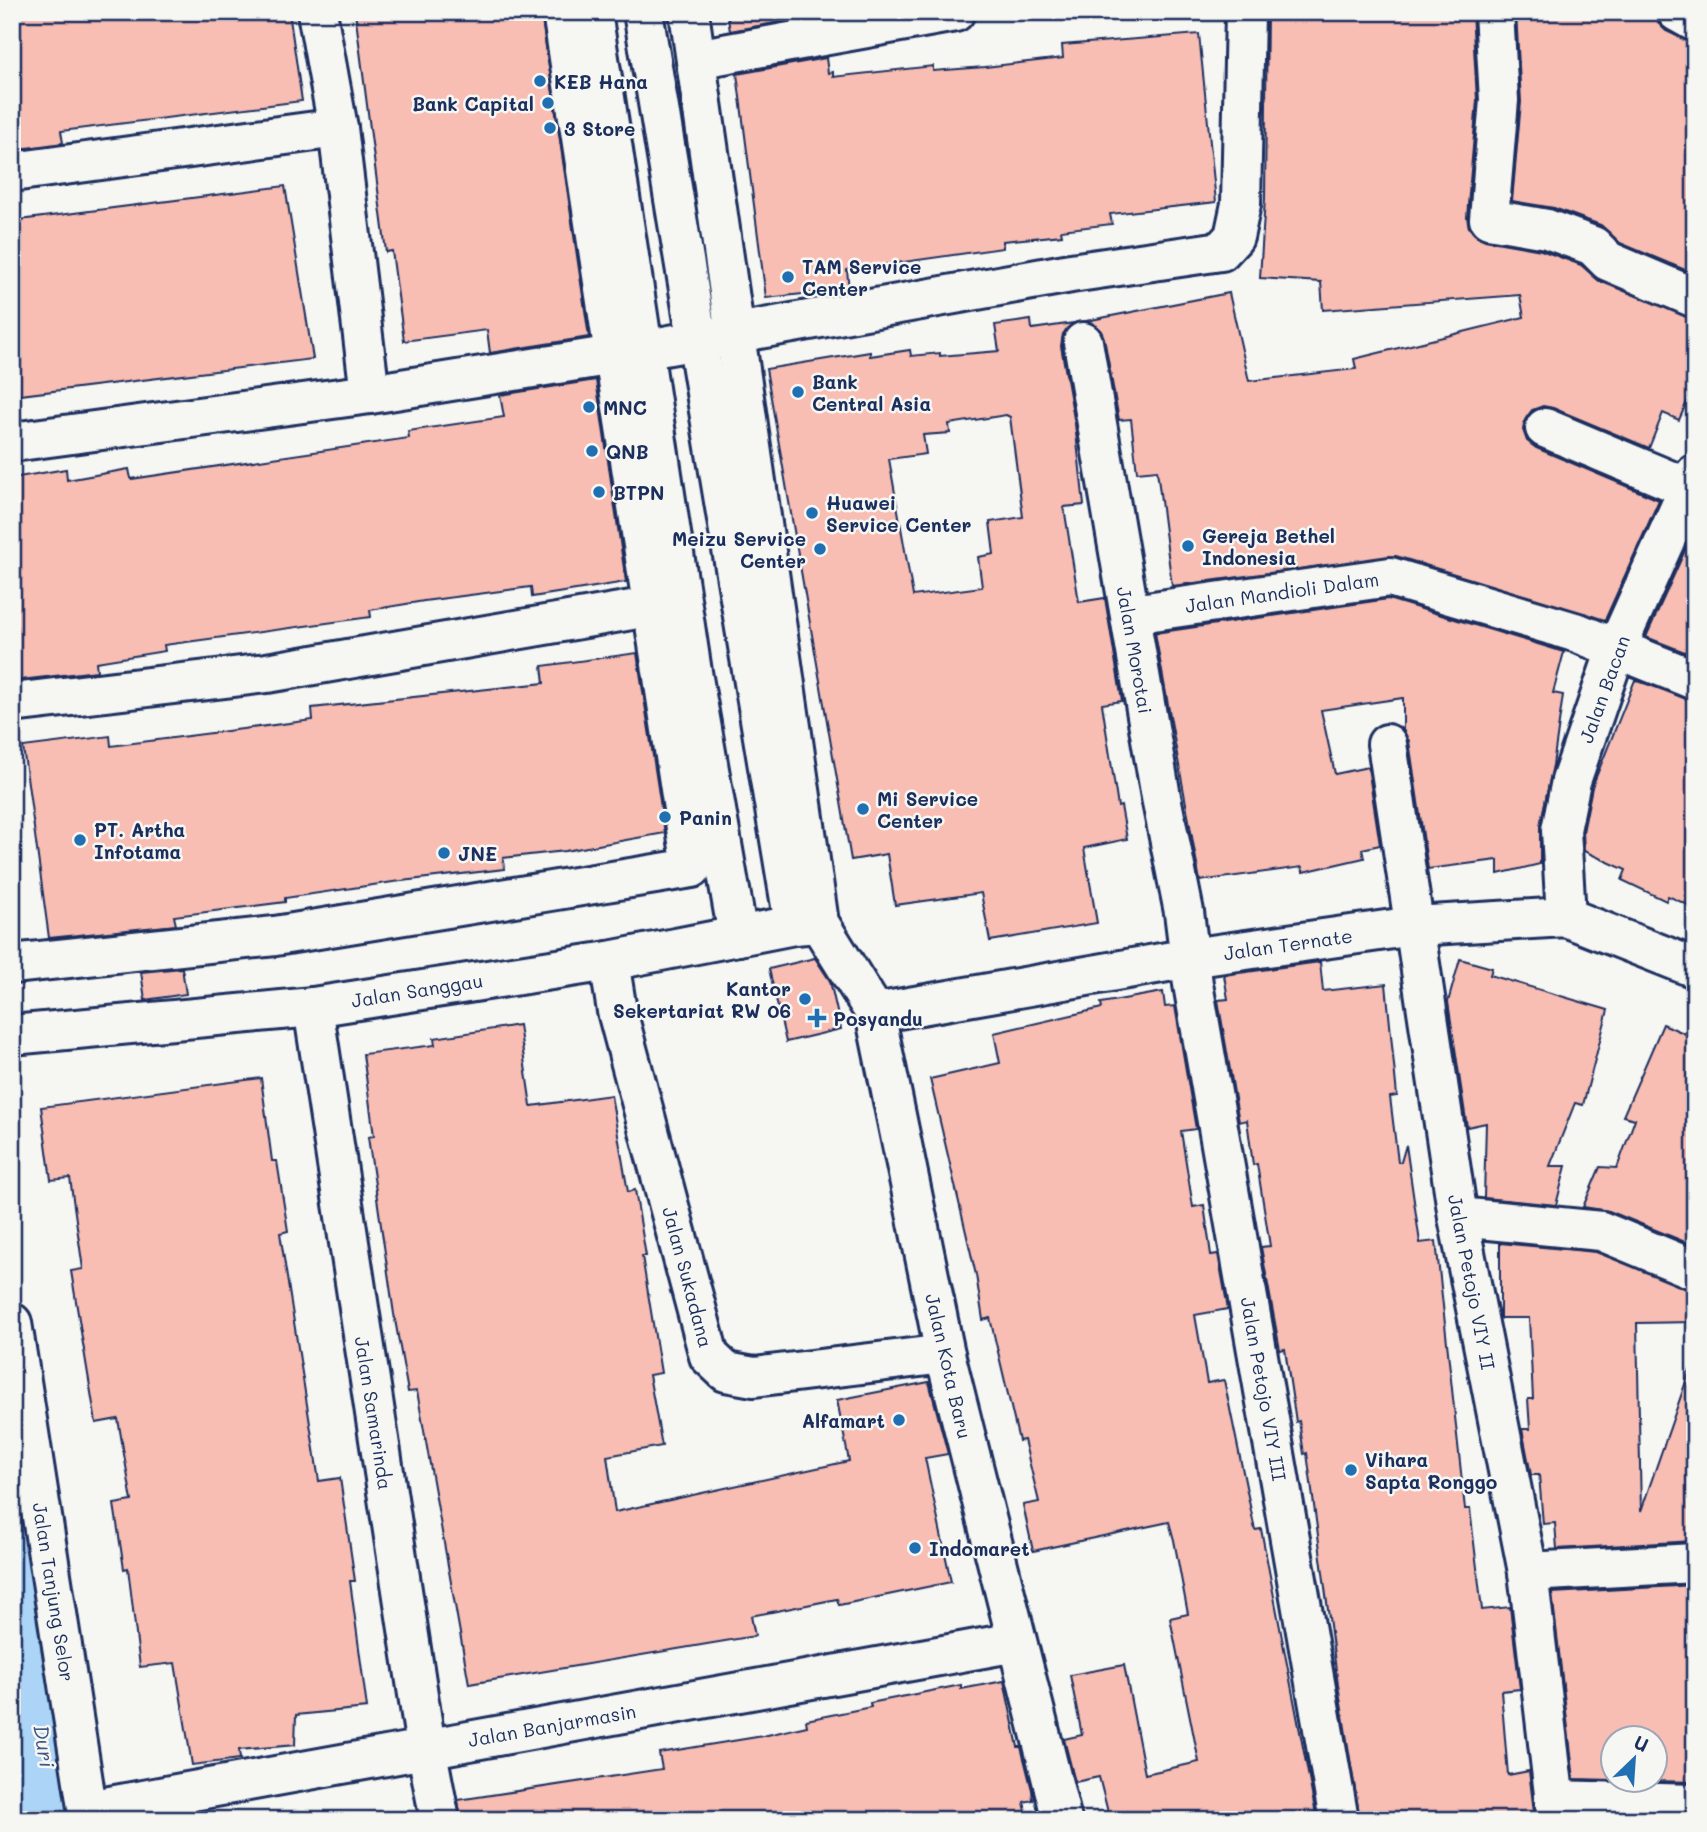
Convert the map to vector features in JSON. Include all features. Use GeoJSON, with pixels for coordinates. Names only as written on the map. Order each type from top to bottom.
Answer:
{"type":"FeatureCollection","features":[{"type":"Feature","properties":{"kind":"street"},"geometry":{"type":"LineString","coordinates":[[317,12],[338,128],[370,394]]}},
{"type":"Feature","properties":{"kind":"street"},"geometry":{"type":"LineString","coordinates":[[562,12],[629,352],[668,604],[738,936]]}},
{"type":"Feature","properties":{"kind":"street"},"geometry":{"type":"LineString","coordinates":[[593,12],[629,352]]}},
{"type":"Feature","properties":{"kind":"street"},"geometry":{"type":"LineString","coordinates":[[643,12],[698,340],[807,924]]}},
{"type":"Feature","properties":{"kind":"street"},"geometry":{"type":"LineString","coordinates":[[689,12],[735,334],[807,924]]}},
{"type":"Feature","properties":{"kind":"street"},"geometry":{"type":"LineString","coordinates":[[696,60],[955,12]]}},
{"type":"Feature","properties":{"kind":"street"},"geometry":{"type":"LineString","coordinates":[[12,442],[370,394],[735,334],[1071,273],[1221,251],[1234,237],[1241,204],[1245,12]]}},
{"type":"Feature","properties":{"kind":"street"},"geometry":{"type":"LineString","coordinates":[[1494,12],[1499,100],[1489,219],[1547,229],[1593,246],[1608,261],[1695,298]]}},
{"type":"Feature","properties":{"kind":"street"},"geometry":{"type":"LineString","coordinates":[[1677,12],[1695,22]]}},
{"type":"Feature","properties":{"kind":"street"},"geometry":{"type":"LineString","coordinates":[[12,172],[338,128]]}},
{"type":"Feature","properties":{"kind":"street","name":"Jalan Morotai"},"geometry":{"type":"LineString","coordinates":[[1083,342],[1190,958]]}},
{"type":"Feature","properties":{"kind":"street"},"geometry":{"type":"LineString","coordinates":[[1545,428],[1693,485]]}},
{"type":"Feature","properties":{"kind":"street","name":"Jalan Bacan"},"geometry":{"type":"LineString","coordinates":[[1566,917],[1561,830],[1572,782],[1616,647],[1693,485]]}},
{"type":"Feature","properties":{"kind":"street","name":"Jalan Mandioli Dalam"},"geometry":{"type":"LineString","coordinates":[[1146,612],[1390,577],[1578,632],[1695,680]]}},
{"type":"Feature","properties":{"kind":"street"},"geometry":{"type":"LineString","coordinates":[[12,703],[267,673],[668,604]]}},
{"type":"Feature","properties":{"kind":"street"},"geometry":{"type":"LineString","coordinates":[[12,964],[275,936],[692,868],[668,604]]}},
{"type":"Feature","properties":{"kind":"street","name":"Jalan Petojo VIY II"},"geometry":{"type":"LineString","coordinates":[[1387,744],[1458,1217],[1528,1572],[1555,1810]]}},
{"type":"Feature","properties":{"kind":"street","name":"Jalan Ternate"},"geometry":{"type":"LineString","coordinates":[[875,1013],[1190,958],[1414,926],[1566,917],[1695,968]]}},
{"type":"Feature","properties":{"kind":"street","name":"Jalan Sanggau"},"geometry":{"type":"LineString","coordinates":[[12,1035],[313,1006],[610,961],[807,924]]}},
{"type":"Feature","properties":{"kind":"street","name":"Jalan Kota Baru"},"geometry":{"type":"LineString","coordinates":[[807,924],[875,1013],[944,1354],[1062,1820]]}},
{"type":"Feature","properties":{"kind":"street","name":"Jalan Petojo VIY III"},"geometry":{"type":"LineString","coordinates":[[1190,958],[1339,1820]]}},
{"type":"Feature","properties":{"kind":"street","name":"Jalan Sukadana"},"geometry":{"type":"LineString","coordinates":[[610,961],[617,1011],[709,1356],[726,1372],[754,1377],[944,1354]]}},
{"type":"Feature","properties":{"kind":"street","name":"Jalan Samarinda"},"geometry":{"type":"LineString","coordinates":[[313,1006],[426,1747],[440,1820]]}},
{"type":"Feature","properties":{"kind":"street"},"geometry":{"type":"LineString","coordinates":[[1458,1217],[1601,1231],[1695,1270]]}},
{"type":"Feature","properties":{"kind":"street","name":"Jalan Tanjung Selor"},"geometry":{"type":"LineString","coordinates":[[12,1323],[88,1815]]}},
{"type":"Feature","properties":{"kind":"street"},"geometry":{"type":"LineString","coordinates":[[1528,1572],[1695,1563]]}},
{"type":"Feature","properties":{"kind":"street","name":"Jalan Banjarmasin"},"geometry":{"type":"LineString","coordinates":[[88,1815],[426,1747],[1016,1642]]}},
{"type":"Feature","properties":{"kind":"street"},"geometry":{"type":"LineString","coordinates":[[1555,1810],[1695,1804]]}},
{"type":"Feature","properties":{"kind":"building"},"geometry":{"type":"Polygon","coordinates":[[[12,12],[289,12],[302,101],[61,131],[63,143],[12,150],[12,12]]]}},
{"type":"Feature","properties":{"kind":"building"},"geometry":{"type":"Polygon","coordinates":[[[355,12],[541,12],[589,337],[490,353],[487,330],[404,341],[392,251],[386,252],[355,12]]]}},
{"type":"Feature","properties":{"kind":"building"},"geometry":{"type":"Polygon","coordinates":[[[727,12],[818,12],[819,15],[730,31],[727,12]]]}},
{"type":"Feature","properties":{"kind":"building"},"geometry":{"type":"Polygon","coordinates":[[[1267,12],[1472,12],[1477,100],[1467,217],[1469,228],[1485,240],[1541,250],[1581,265],[1599,281],[1695,319],[1695,384],[1679,420],[1663,413],[1649,448],[1553,408],[1543,406],[1532,410],[1525,420],[1523,430],[1527,441],[1536,448],[1659,500],[1605,620],[1396,556],[1172,586],[1157,470],[1137,472],[1131,419],[1119,420],[1104,338],[1099,328],[1086,321],[1229,293],[1249,381],[1356,369],[1354,359],[1524,317],[1520,295],[1323,310],[1321,282],[1260,278],[1265,198],[1267,12]]]}},
{"type":"Feature","properties":{"kind":"building"},"geometry":{"type":"Polygon","coordinates":[[[1516,12],[1655,12],[1658,23],[1666,31],[1695,44],[1695,274],[1620,243],[1601,225],[1554,208],[1512,201],[1521,102],[1516,12]]]}},
{"type":"Feature","properties":{"kind":"building"},"geometry":{"type":"Polygon","coordinates":[[[1199,34],[1216,202],[1110,214],[1112,224],[1061,230],[1062,235],[1003,241],[1003,248],[847,270],[849,289],[766,298],[737,74],[826,58],[828,73],[833,72],[833,77],[933,66],[933,71],[985,67],[1063,58],[1062,45],[1199,34]]]}},
{"type":"Feature","properties":{"kind":"building"},"geometry":{"type":"Polygon","coordinates":[[[285,186],[313,359],[12,396],[12,221],[285,186]]]}},
{"type":"Feature","properties":{"kind":"building"},"geometry":{"type":"Polygon","coordinates":[[[1031,320],[1032,329],[1074,323],[1063,334],[1061,346],[1075,424],[1084,505],[1064,507],[1079,602],[1105,598],[1122,701],[1102,704],[1118,807],[1121,806],[1127,839],[1084,848],[1097,923],[990,941],[981,893],[895,905],[887,854],[851,860],[766,369],[870,352],[870,356],[910,350],[911,356],[940,353],[940,356],[999,351],[995,325],[1031,320]],[[1006,415],[949,424],[950,433],[923,435],[926,454],[889,459],[913,596],[982,587],[978,557],[994,554],[990,522],[1023,517],[1010,417],[1006,415]]]}},
{"type":"Feature","properties":{"kind":"building"},"geometry":{"type":"Polygon","coordinates":[[[596,380],[626,582],[532,597],[531,587],[424,601],[370,610],[371,617],[164,645],[165,651],[96,662],[97,671],[12,681],[12,478],[66,469],[67,480],[129,469],[131,479],[409,438],[408,431],[504,417],[500,395],[596,380]]]}},
{"type":"Feature","properties":{"kind":"building"},"geometry":{"type":"Polygon","coordinates":[[[1695,528],[1695,656],[1646,637],[1695,528]]]}},
{"type":"Feature","properties":{"kind":"building"},"geometry":{"type":"Polygon","coordinates":[[[1388,599],[1564,652],[1553,693],[1563,695],[1553,765],[1540,826],[1540,864],[1498,874],[1498,860],[1428,869],[1409,741],[1403,730],[1403,698],[1321,710],[1335,774],[1368,767],[1380,845],[1362,849],[1364,858],[1303,872],[1302,867],[1200,881],[1155,633],[1388,599]]]}},
{"type":"Feature","properties":{"kind":"building"},"geometry":{"type":"Polygon","coordinates":[[[637,653],[665,833],[565,851],[503,858],[504,869],[393,882],[285,898],[285,902],[174,916],[176,925],[49,938],[23,747],[110,736],[111,746],[313,720],[312,708],[544,683],[542,666],[637,653]]]}},
{"type":"Feature","properties":{"kind":"building"},"geometry":{"type":"Polygon","coordinates":[[[1635,680],[1695,701],[1695,908],[1668,896],[1666,901],[1622,880],[1626,870],[1584,851],[1583,832],[1592,787],[1635,680]]]}},
{"type":"Feature","properties":{"kind":"building","name":"Kantor Sekertariat RW 06"},"geometry":{"type":"Polygon","coordinates":[[[815,958],[830,981],[841,1029],[786,1042],[769,969],[815,958]]]}},
{"type":"Feature","properties":{"kind":"building"},"geometry":{"type":"Polygon","coordinates":[[[1460,959],[1492,968],[1490,975],[1608,1010],[1583,1105],[1575,1103],[1550,1166],[1566,1166],[1556,1205],[1484,1198],[1486,1123],[1467,1127],[1448,1002],[1460,959]]]}},
{"type":"Feature","properties":{"kind":"building"},"geometry":{"type":"Polygon","coordinates":[[[1320,962],[1323,991],[1386,984],[1397,1096],[1390,1097],[1398,1162],[1401,1162],[1406,1145],[1420,1243],[1436,1241],[1465,1509],[1470,1509],[1482,1610],[1510,1607],[1520,1689],[1501,1691],[1508,1775],[1529,1771],[1535,1820],[1360,1820],[1338,1685],[1307,1453],[1304,1454],[1299,1421],[1296,1422],[1285,1349],[1280,1350],[1261,1247],[1270,1246],[1257,1164],[1253,1165],[1247,1120],[1239,1122],[1218,1000],[1228,999],[1224,975],[1320,962]]]}},
{"type":"Feature","properties":{"kind":"building"},"geometry":{"type":"Polygon","coordinates":[[[182,968],[186,994],[145,1000],[141,972],[182,968]]]}},
{"type":"Feature","properties":{"kind":"building"},"geometry":{"type":"Polygon","coordinates":[[[1163,992],[1165,1007],[1175,1006],[1196,1129],[1181,1131],[1193,1207],[1204,1205],[1211,1255],[1218,1254],[1228,1309],[1195,1315],[1207,1383],[1224,1380],[1255,1530],[1261,1529],[1317,1820],[1110,1820],[1099,1777],[1075,1782],[1064,1739],[1082,1735],[1070,1675],[1124,1665],[1145,1774],[1199,1762],[1170,1618],[1188,1614],[1174,1540],[1169,1522],[1033,1551],[1023,1505],[1039,1502],[1024,1440],[1019,1441],[990,1318],[983,1320],[976,1275],[930,1079],[1000,1063],[994,1033],[1102,1008],[1101,1003],[1163,992]]]}},
{"type":"Feature","properties":{"kind":"building"},"geometry":{"type":"Polygon","coordinates":[[[1663,1024],[1695,1038],[1695,1246],[1609,1211],[1583,1207],[1600,1167],[1617,1168],[1635,1119],[1623,1116],[1663,1024]]]}},
{"type":"Feature","properties":{"kind":"building"},"geometry":{"type":"Polygon","coordinates":[[[519,1025],[531,1106],[611,1095],[628,1192],[635,1190],[646,1256],[642,1256],[661,1373],[649,1375],[662,1446],[607,1456],[615,1512],[849,1461],[837,1400],[929,1382],[948,1454],[925,1458],[951,1582],[839,1605],[837,1599],[751,1616],[755,1636],[469,1684],[417,1391],[408,1392],[394,1314],[368,1137],[374,1136],[363,1054],[435,1045],[434,1038],[519,1025]]]}},
{"type":"Feature","properties":{"kind":"building"},"geometry":{"type":"Polygon","coordinates":[[[261,1078],[272,1161],[277,1161],[288,1231],[280,1233],[319,1481],[340,1478],[355,1581],[350,1581],[367,1708],[296,1715],[295,1745],[239,1750],[240,1759],[192,1765],[175,1663],[140,1667],[128,1568],[124,1569],[114,1504],[132,1501],[118,1419],[96,1423],[71,1271],[83,1269],[70,1178],[51,1180],[41,1107],[261,1078]]]}},
{"type":"Feature","properties":{"kind":"building"},"geometry":{"type":"Polygon","coordinates":[[[1500,1243],[1596,1252],[1695,1291],[1695,1322],[1637,1323],[1641,1511],[1690,1370],[1695,1371],[1694,1541],[1557,1549],[1555,1523],[1543,1524],[1539,1475],[1531,1475],[1522,1429],[1530,1429],[1528,1399],[1533,1399],[1529,1318],[1500,1318],[1500,1243]]]}},
{"type":"Feature","properties":{"kind":"building"},"geometry":{"type":"Polygon","coordinates":[[[1695,1585],[1695,1625],[1692,1625],[1695,1782],[1668,1781],[1668,1724],[1598,1724],[1598,1780],[1574,1779],[1552,1593],[1695,1585]]]}},
{"type":"Feature","properties":{"kind":"building"},"geometry":{"type":"Polygon","coordinates":[[[1004,1681],[1018,1747],[1021,1747],[1032,1790],[1033,1800],[1024,1802],[1028,1820],[461,1820],[458,1800],[662,1769],[659,1753],[807,1726],[806,1720],[871,1707],[870,1703],[961,1685],[961,1689],[1004,1681]]]}},
{"type":"Feature","properties":{"kind":"waterway","name":"Duri"},"geometry":{"type":"LineString","coordinates":[[12,1547],[57,1820]]}},
{"type":"Feature","properties":{"kind":"place","name":"KEB Hana"},"geometry":{"type":"Point","coordinates":[540,81]}},
{"type":"Feature","properties":{"kind":"place","name":"Bank Capital"},"geometry":{"type":"Point","coordinates":[548,103]}},
{"type":"Feature","properties":{"kind":"place","name":"3 Store"},"geometry":{"type":"Point","coordinates":[550,128]}},
{"type":"Feature","properties":{"kind":"place","name":"TAM Service Center"},"geometry":{"type":"Point","coordinates":[788,277]}},
{"type":"Feature","properties":{"kind":"place","name":"Bank Central Asia"},"geometry":{"type":"Point","coordinates":[798,392]}},
{"type":"Feature","properties":{"kind":"place","name":"MNC"},"geometry":{"type":"Point","coordinates":[589,407]}},
{"type":"Feature","properties":{"kind":"place","name":"QNB"},"geometry":{"type":"Point","coordinates":[592,451]}},
{"type":"Feature","properties":{"kind":"place","name":"BTPN"},"geometry":{"type":"Point","coordinates":[599,492]}},
{"type":"Feature","properties":{"kind":"place","name":"Huawei Service Center"},"geometry":{"type":"Point","coordinates":[812,513]}},
{"type":"Feature","properties":{"kind":"place","name":"Gereja Bethel Indonesia"},"geometry":{"type":"Point","coordinates":[1188,546]}},
{"type":"Feature","properties":{"kind":"place","name":"Meizu Service Center"},"geometry":{"type":"Point","coordinates":[820,549]}},
{"type":"Feature","properties":{"kind":"place","name":"Mi Service Center"},"geometry":{"type":"Point","coordinates":[863,809]}},
{"type":"Feature","properties":{"kind":"place","name":"Panin"},"geometry":{"type":"Point","coordinates":[665,817]}},
{"type":"Feature","properties":{"kind":"place","name":"PT. Artha Infotama"},"geometry":{"type":"Point","coordinates":[80,840]}},
{"type":"Feature","properties":{"kind":"place","name":"JNE"},"geometry":{"type":"Point","coordinates":[444,853]}},
{"type":"Feature","properties":{"kind":"place","name":"Kantor Sekertariat RW 06"},"geometry":{"type":"Point","coordinates":[805,999]}},
{"type":"Feature","properties":{"kind":"place","name":"Posyandu"},"geometry":{"type":"Point","coordinates":[817,1018]}},
{"type":"Feature","properties":{"kind":"place","name":"Alfamart"},"geometry":{"type":"Point","coordinates":[899,1420]}},
{"type":"Feature","properties":{"kind":"place","name":"Vihara Sapta Ronggo"},"geometry":{"type":"Point","coordinates":[1351,1470]}},
{"type":"Feature","properties":{"kind":"place","name":"Indomaret"},"geometry":{"type":"Point","coordinates":[915,1548]}}]}
